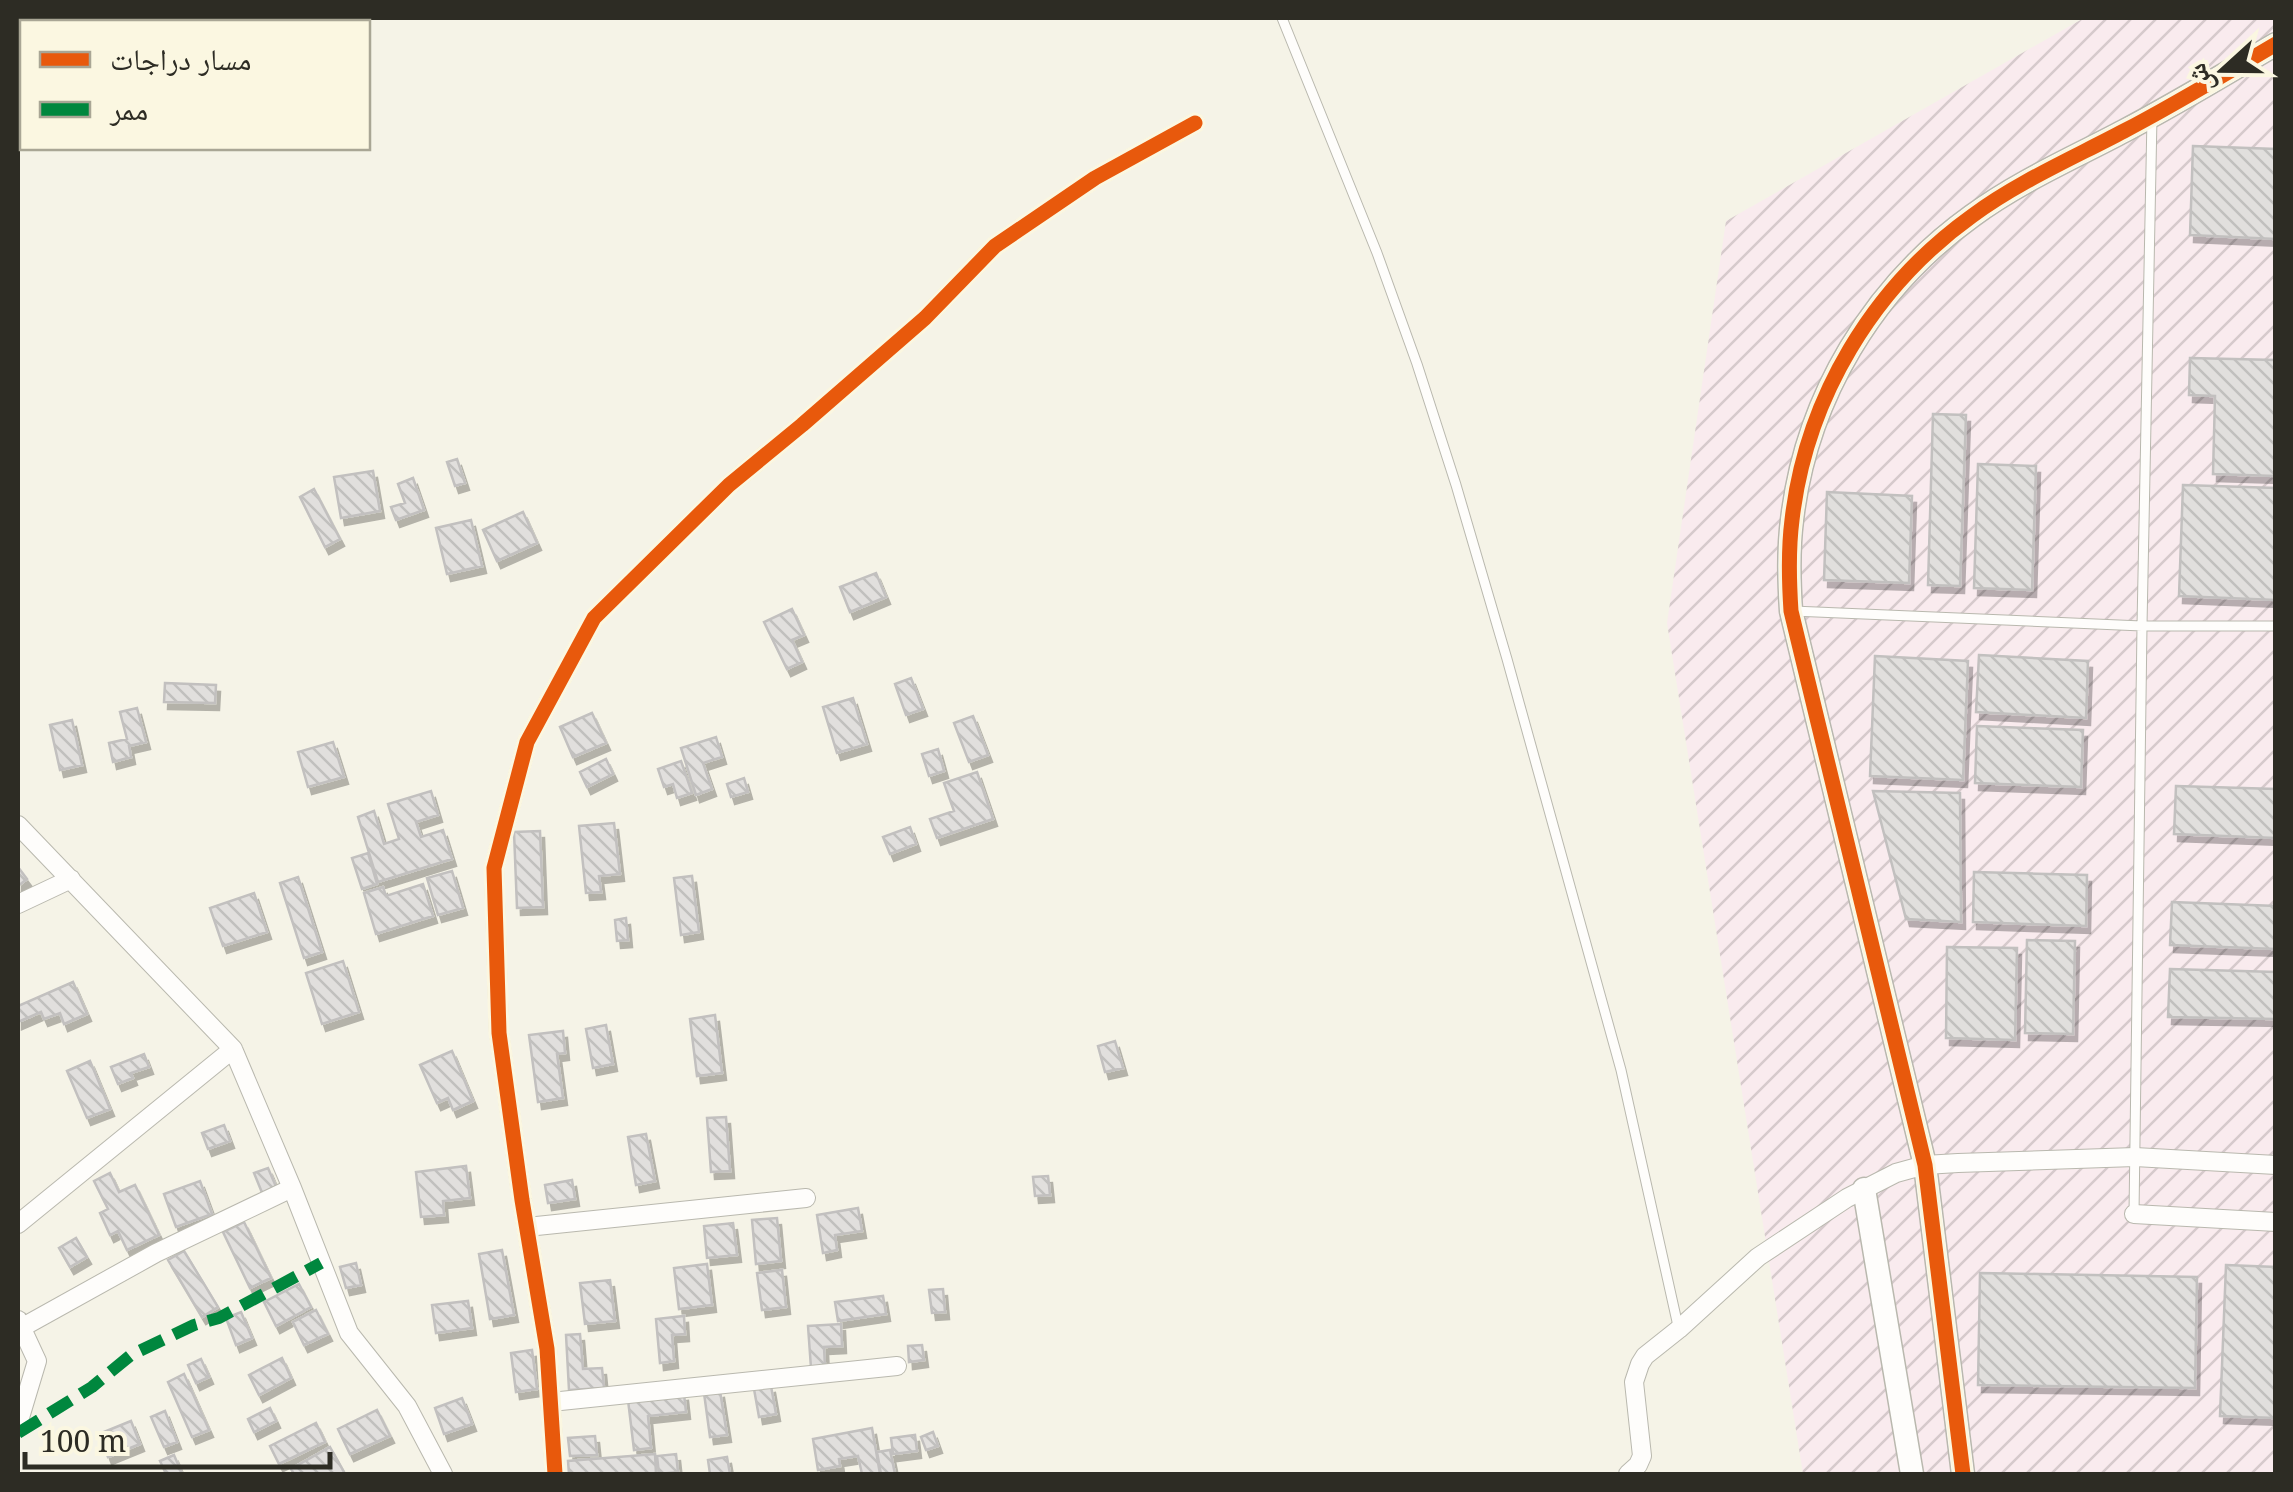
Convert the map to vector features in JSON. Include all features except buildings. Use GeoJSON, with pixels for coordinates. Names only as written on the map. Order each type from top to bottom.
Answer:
{"type":"FeatureCollection","features":[{"type":"Feature","properties":{"kind":"street"},"geometry":{"type":"LineString","coordinates":[[1963,1474],[1925,1165],[1791,611],[1792,520],[1800,474],[1829,388],[1850,348],[1904,274],[1937,242],[2012,190],[2276,44]]}},
{"type":"Feature","properties":{"kind":"street"},"geometry":{"type":"LineString","coordinates":[[556,1474],[547,1349],[499,1033],[494,868],[527,742],[594,618],[730,485],[924,318],[995,246],[1095,178],[1195,123]]}},
{"type":"Feature","properties":{"kind":"street"},"geometry":{"type":"LineString","coordinates":[[18,825],[233,1049],[350,1333],[406,1406],[442,1474]]}},
{"type":"Feature","properties":{"kind":"street"},"geometry":{"type":"LineString","coordinates":[[18,904],[71,879]]}},
{"type":"Feature","properties":{"kind":"street"},"geometry":{"type":"LineString","coordinates":[[18,1224],[233,1049]]}},
{"type":"Feature","properties":{"kind":"street"},"geometry":{"type":"LineString","coordinates":[[1628,1474],[1642,1456],[1634,1382],[1640,1364],[1652,1349],[1758,1257],[1896,1173],[1925,1165],[2135,1157],[2276,1165]]}},
{"type":"Feature","properties":{"kind":"street"},"geometry":{"type":"LineString","coordinates":[[18,1424],[37,1361],[19,1324],[292,1188]]}},
{"type":"Feature","properties":{"kind":"street"},"geometry":{"type":"LineString","coordinates":[[1864,1189],[1912,1474]]}},
{"type":"Feature","properties":{"kind":"street"},"geometry":{"type":"LineString","coordinates":[[527,1227],[806,1198]]}},
{"type":"Feature","properties":{"kind":"street"},"geometry":{"type":"LineString","coordinates":[[2134,1214],[2276,1222]]}},
{"type":"Feature","properties":{"kind":"street"},"geometry":{"type":"LineString","coordinates":[[551,1402],[897,1366]]}},
{"type":"Feature","properties":{"kind":"lane"},"geometry":{"type":"LineString","coordinates":[[1282,18],[1377,253],[1466,520],[1621,1070],[1679,1329]]}},
{"type":"Feature","properties":{"kind":"lane"},"geometry":{"type":"LineString","coordinates":[[2134,1214],[2152,116]]}},
{"type":"Feature","properties":{"kind":"lane"},"geometry":{"type":"LineString","coordinates":[[1791,611],[2142,626],[2276,626]]}},
{"type":"Feature","properties":{"kind":"shaded area"},"geometry":{"type":"Polygon","coordinates":[[[2084,18],[2275,18],[2275,1474],[1803,1474],[1667,623],[1726,221],[2084,18]]]}},
{"type":"Feature","properties":{"kind":"marked path"},"geometry":{"type":"LineString","coordinates":[[18,1433],[92,1387],[131,1355],[194,1325],[219,1318],[321,1263]]}},
{"type":"Feature","properties":{"kind":"cycle path"},"geometry":{"type":"LineString","coordinates":[[1963,1474],[1925,1165],[1791,611],[1790,543],[1800,475],[1812,431],[1850,349],[1875,311],[1936,244],[2008,192],[2163,110],[2276,44]]}},
{"type":"Feature","properties":{"kind":"cycle path"},"geometry":{"type":"LineString","coordinates":[[555,1474],[547,1349],[499,1033],[494,868],[527,742],[594,618],[729,485],[925,318],[995,246],[1095,178],[1195,123]]}}]}
